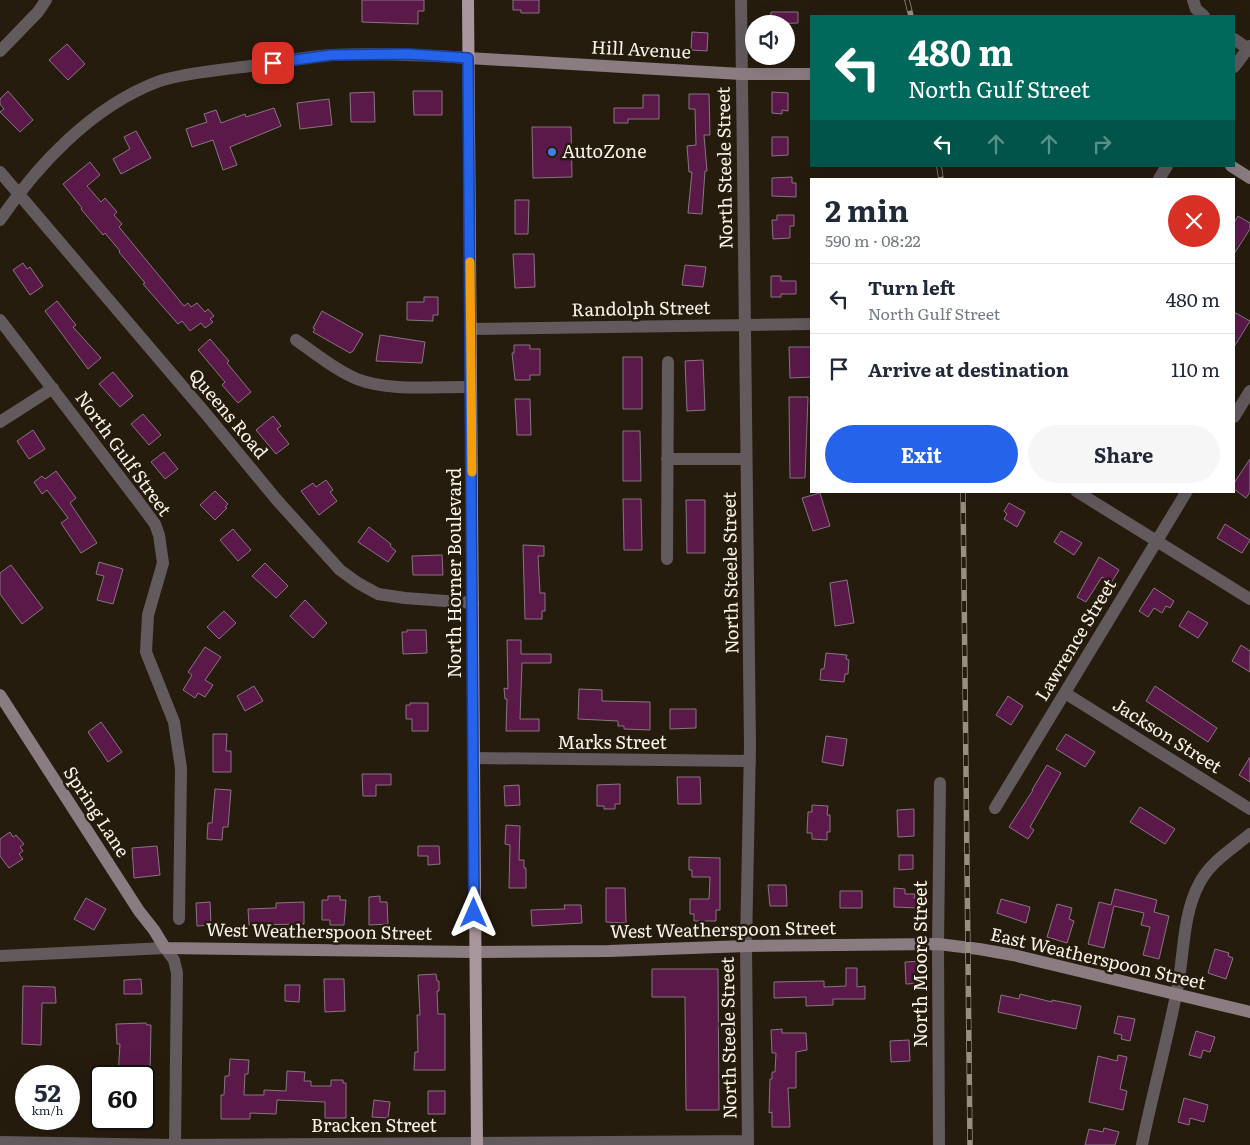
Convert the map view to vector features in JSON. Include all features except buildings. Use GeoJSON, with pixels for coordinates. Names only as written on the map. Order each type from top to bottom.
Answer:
{"type":"FeatureCollection","features":[{"type":"Feature","properties":{"kind":"main road","name":"North Horner Boulevard"},"geometry":{"type":"LineString","coordinates":[[468,0],[477,1144]]}},
{"type":"Feature","properties":{"kind":"street"},"geometry":{"type":"LineString","coordinates":[[0,51],[38,12],[46,0]]}},
{"type":"Feature","properties":{"kind":"street","name":"North Steele Street"},"geometry":{"type":"LineString","coordinates":[[742,0],[741,74],[750,762],[746,946],[748,1143]]}},
{"type":"Feature","properties":{"kind":"street"},"geometry":{"type":"LineString","coordinates":[[1193,0],[1196,9],[1203,15]]}},
{"type":"Feature","properties":{"kind":"street"},"geometry":{"type":"LineString","coordinates":[[1235,40],[1249,47],[1235,66]]}},
{"type":"Feature","properties":{"kind":"street"},"geometry":{"type":"LineString","coordinates":[[0,220],[18,194],[56,152],[104,112],[158,82],[215,71],[331,55],[408,54],[468,58]]}},
{"type":"Feature","properties":{"kind":"street","name":"Hill Avenue"},"geometry":{"type":"LineString","coordinates":[[468,58],[741,74],[810,74]]}},
{"type":"Feature","properties":{"kind":"street"},"geometry":{"type":"LineString","coordinates":[[1160,178],[1166,167]]}},
{"type":"Feature","properties":{"kind":"street"},"geometry":{"type":"LineString","coordinates":[[1233,167],[1250,178]]}},
{"type":"Feature","properties":{"kind":"street","name":"Queens Road"},"geometry":{"type":"LineString","coordinates":[[0,172],[276,499],[340,570],[358,584],[378,594],[473,603]]}},
{"type":"Feature","properties":{"kind":"street","name":"North Gulf Street"},"geometry":{"type":"LineString","coordinates":[[0,320],[138,501],[155,524],[159,535],[163,563],[148,615],[146,652],[174,722],[182,768],[179,919]]}},
{"type":"Feature","properties":{"kind":"street","name":"Randolph Street"},"geometry":{"type":"LineString","coordinates":[[471,329],[810,324]]}},
{"type":"Feature","properties":{"kind":"street"},"geometry":{"type":"LineString","coordinates":[[296,340],[339,370],[369,382],[392,386],[472,387]]}},
{"type":"Feature","properties":{"kind":"street"},"geometry":{"type":"LineString","coordinates":[[667,559],[668,362]]}},
{"type":"Feature","properties":{"kind":"street"},"geometry":{"type":"LineString","coordinates":[[0,422],[52,388]]}},
{"type":"Feature","properties":{"kind":"street"},"geometry":{"type":"LineString","coordinates":[[1235,415],[1250,391]]}},
{"type":"Feature","properties":{"kind":"street"},"geometry":{"type":"LineString","coordinates":[[667,459],[746,458]]}},
{"type":"Feature","properties":{"kind":"street"},"geometry":{"type":"LineString","coordinates":[[1079,493],[1250,599]]}},
{"type":"Feature","properties":{"kind":"street","name":"Lawrence Street"},"geometry":{"type":"LineString","coordinates":[[995,808],[1186,493]]}},
{"type":"Feature","properties":{"kind":"street","name":"Jackson Street"},"geometry":{"type":"LineString","coordinates":[[1065,693],[1250,809]]}},
{"type":"Feature","properties":{"kind":"street","name":"Spring Lane"},"geometry":{"type":"LineString","coordinates":[[0,695],[164,948]]}},
{"type":"Feature","properties":{"kind":"street","name":"Marks Street"},"geometry":{"type":"LineString","coordinates":[[474,758],[750,762]]}},
{"type":"Feature","properties":{"kind":"street","name":"North Moore Street"},"geometry":{"type":"LineString","coordinates":[[939,1145],[938,944],[940,783]]}},
{"type":"Feature","properties":{"kind":"street"},"geometry":{"type":"LineString","coordinates":[[1142,1145],[1176,996],[1184,955],[1187,919],[1198,885],[1209,867],[1250,834]]}},
{"type":"Feature","properties":{"kind":"street","name":"West Weatherspoon Street"},"geometry":{"type":"LineString","coordinates":[[0,956],[164,948],[474,952],[938,944]]}},
{"type":"Feature","properties":{"kind":"street","name":"East Weatherspoon Street"},"geometry":{"type":"LineString","coordinates":[[938,944],[979,948],[1250,1012]]}},
{"type":"Feature","properties":{"kind":"street"},"geometry":{"type":"LineString","coordinates":[[164,948],[174,960],[177,973],[175,1145]]}},
{"type":"Feature","properties":{"kind":"street","name":"Bracken Street"},"geometry":{"type":"LineString","coordinates":[[0,1142],[175,1145],[748,1143]]}},
{"type":"Feature","properties":{"kind":"railway"},"geometry":{"type":"LineString","coordinates":[[907,0],[911,15]]}},
{"type":"Feature","properties":{"kind":"railway"},"geometry":{"type":"LineString","coordinates":[[939,167],[941,178]]}},
{"type":"Feature","properties":{"kind":"railway"},"geometry":{"type":"LineString","coordinates":[[963,493],[970,1145]]}},
{"type":"Feature","properties":{"kind":"slow traffic"},"geometry":{"type":"LineString","coordinates":[[470,262],[472,472]]}},
{"type":"Feature","properties":{"kind":"place","name":"AutoZone"},"geometry":{"type":"Point","coordinates":[552,152]}},
{"type":"Feature","properties":{"kind":"route"},"geometry":{"type":"LineString","coordinates":[[273,63],[331,55],[408,54],[468,58],[474,913]]}}]}
